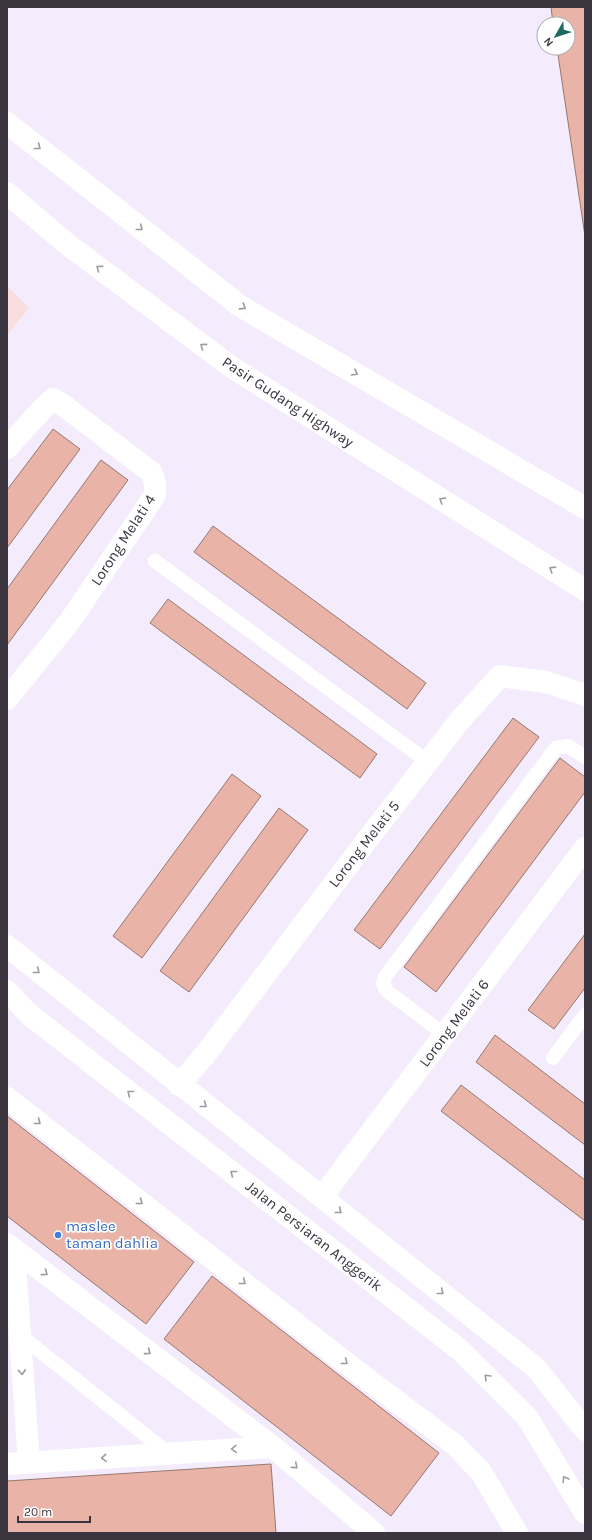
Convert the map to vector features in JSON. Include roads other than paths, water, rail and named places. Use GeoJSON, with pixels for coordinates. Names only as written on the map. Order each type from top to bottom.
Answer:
{"type":"FeatureCollection","features":[{"type":"Feature","properties":{"kind":"main road"},"geometry":{"type":"LineString","coordinates":[[7,123],[240,306],[585,508]]}},
{"type":"Feature","properties":{"kind":"main road","name":"Pasir Gudang Highway"},"geometry":{"type":"LineString","coordinates":[[7,193],[66,244],[230,366],[585,590]]}},
{"type":"Feature","properties":{"kind":"main road","name":"Lorong Melati 4"},"geometry":{"type":"LineString","coordinates":[[7,448],[53,399],[151,472],[156,491],[155,495],[70,621],[7,699]]}},
{"type":"Feature","properties":{"kind":"main road","name":"Lorong Melati 5"},"geometry":{"type":"LineString","coordinates":[[179,1085],[204,1056],[364,844],[461,719],[500,676],[546,682],[585,695]]}},
{"type":"Feature","properties":{"kind":"main road","name":"Lorong Melati 6"},"geometry":{"type":"LineString","coordinates":[[322,1197],[585,848]]}},
{"type":"Feature","properties":{"kind":"main road"},"geometry":{"type":"LineString","coordinates":[[7,946],[179,1085],[536,1368],[585,1430]]}},
{"type":"Feature","properties":{"kind":"main road","name":"Jalan Persiaran Anggerik"},"geometry":{"type":"LineString","coordinates":[[7,991],[30,1014],[460,1350],[527,1417],[585,1513]]}},
{"type":"Feature","properties":{"kind":"main road"},"geometry":{"type":"LineString","coordinates":[[7,1098],[359,1373],[454,1445],[481,1472],[518,1533]]}},
{"type":"Feature","properties":{"kind":"main road"},"geometry":{"type":"LineString","coordinates":[[10,1247],[20,1335],[29,1463]]}},
{"type":"Feature","properties":{"kind":"main road"},"geometry":{"type":"LineString","coordinates":[[10,1247],[273,1447],[374,1533]]}},
{"type":"Feature","properties":{"kind":"main road"},"geometry":{"type":"LineString","coordinates":[[7,1464],[273,1447]]}},
{"type":"Feature","properties":{"kind":"lane"},"geometry":{"type":"LineString","coordinates":[[155,561],[428,762]]}},
{"type":"Feature","properties":{"kind":"lane"},"geometry":{"type":"LineString","coordinates":[[445,1035],[387,991],[383,984],[385,977],[556,748],[568,746],[585,758]]}},
{"type":"Feature","properties":{"kind":"lane"},"geometry":{"type":"LineString","coordinates":[[553,1058],[585,1016]]}},
{"type":"Feature","properties":{"kind":"lane"},"geometry":{"type":"LineString","coordinates":[[20,1335],[169,1454]]}},
{"type":"Feature","properties":{"kind":"place","name":"maslee taman dahlia"},"geometry":{"type":"Point","coordinates":[58,1235]}}]}
